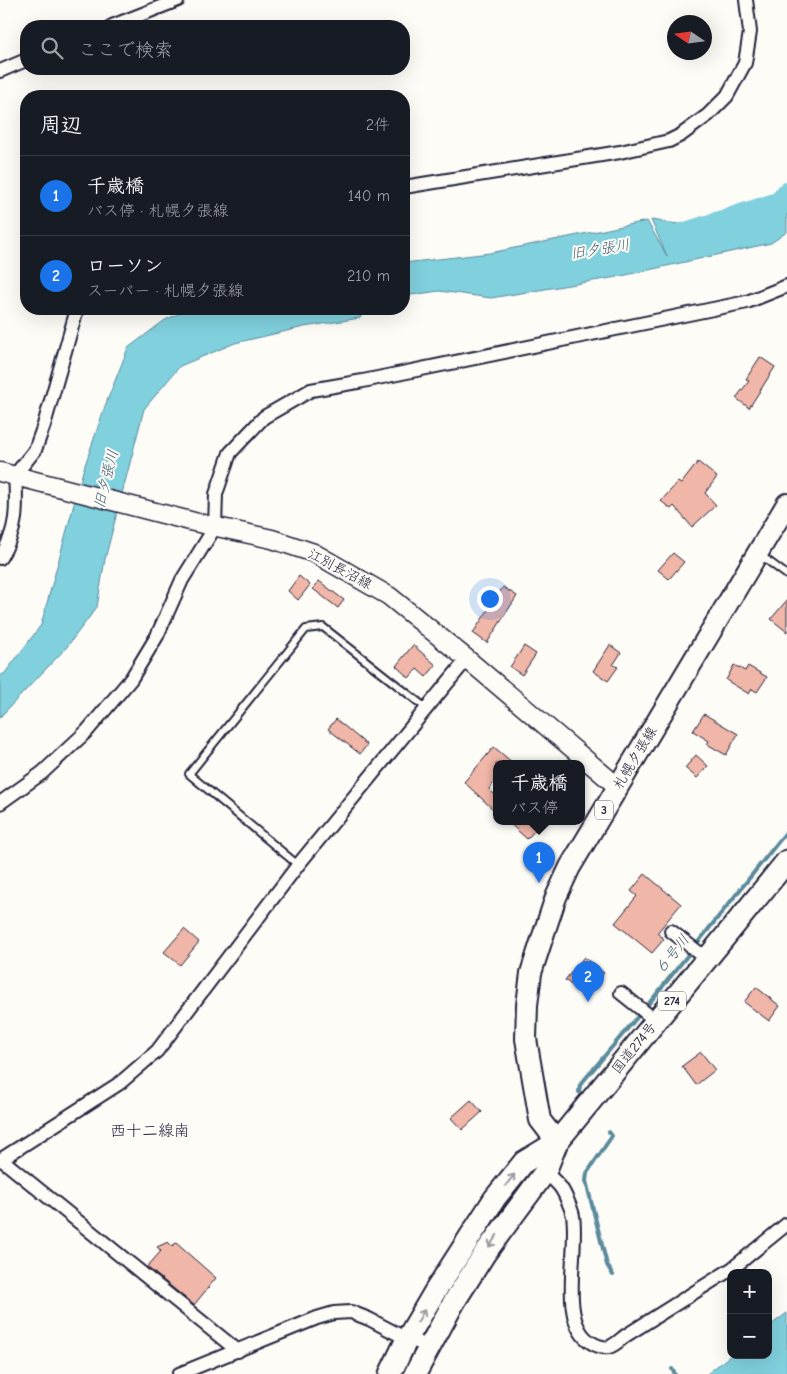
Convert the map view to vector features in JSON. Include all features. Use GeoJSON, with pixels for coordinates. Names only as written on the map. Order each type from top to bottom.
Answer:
{"type":"FeatureCollection","features":[{"type":"Feature","properties":{"kind":"highway","name":"国道274号"},"geometry":{"type":"LineString","coordinates":[[415,1374],[454,1302],[485,1253],[545,1172],[557,1142],[703,956],[787,861]]}},
{"type":"Feature","properties":{"kind":"highway","name":"国道274号"},"geometry":{"type":"LineString","coordinates":[[390,1374],[407,1339],[496,1198],[524,1162],[557,1142]]}},
{"type":"Feature","properties":{"kind":"main road","name":"江別長沼線"},"geometry":{"type":"LineString","coordinates":[[7,473],[194,522],[272,539],[314,552],[389,596],[467,659],[618,787]]}},
{"type":"Feature","properties":{"kind":"main road","name":"札幌夕張線"},"geometry":{"type":"LineString","coordinates":[[557,1142],[540,1120],[526,1039],[527,1005],[531,974],[556,897],[570,867],[787,504]]}},
{"type":"Feature","properties":{"kind":"street"},"geometry":{"type":"LineString","coordinates":[[127,20],[178,0]]}},
{"type":"Feature","properties":{"kind":"street"},"geometry":{"type":"LineString","coordinates":[[410,186],[620,152],[668,141],[681,135],[708,115],[726,96],[745,63],[750,32],[746,0]]}},
{"type":"Feature","properties":{"kind":"street"},"geometry":{"type":"LineString","coordinates":[[0,71],[20,63]]}},
{"type":"Feature","properties":{"kind":"street"},"geometry":{"type":"LineString","coordinates":[[0,803],[42,773],[87,731],[131,679],[157,636],[182,580],[215,527],[216,494],[230,453],[264,417],[311,390],[747,302],[787,286]]}},
{"type":"Feature","properties":{"kind":"street"},"geometry":{"type":"LineString","coordinates":[[0,558],[10,543],[17,508],[7,473],[35,450],[75,315]]}},
{"type":"Feature","properties":{"kind":"street"},"geometry":{"type":"LineString","coordinates":[[238,1351],[1,1159],[120,1083],[157,1051],[298,865],[467,659]]}},
{"type":"Feature","properties":{"kind":"street"},"geometry":{"type":"LineString","coordinates":[[671,931],[703,956]]}},
{"type":"Feature","properties":{"kind":"street"},"geometry":{"type":"LineString","coordinates":[[621,993],[652,1019]]}},
{"type":"Feature","properties":{"kind":"street"},"geometry":{"type":"LineString","coordinates":[[545,1172],[561,1189],[573,1214],[571,1300],[576,1326],[589,1342],[606,1348],[612,1347],[625,1336],[732,1268],[787,1224]]}},
{"type":"Feature","properties":{"kind":"street"},"geometry":{"type":"LineString","coordinates":[[179,1374],[316,1318],[334,1313],[351,1312],[369,1319],[407,1339],[430,1346]]}},
{"type":"Feature","properties":{"kind":"lane"},"geometry":{"type":"LineString","coordinates":[[758,553],[787,575]]}},
{"type":"Feature","properties":{"kind":"lane"},"geometry":{"type":"LineString","coordinates":[[298,865],[189,774],[306,628],[323,627],[426,708]]}},
{"type":"Feature","properties":{"kind":"water"},"geometry":{"type":"Polygon","coordinates":[[[787,182],[787,232],[771,243],[617,277],[491,298],[439,291],[410,295],[410,262],[490,253],[647,221],[667,256],[651,220],[726,231],[760,219],[787,182]]]}},
{"type":"Feature","properties":{"kind":"water"},"geometry":{"type":"Polygon","coordinates":[[[176,315],[362,315],[360,318],[304,327],[235,343],[180,366],[144,409],[105,559],[97,607],[66,648],[0,717],[0,676],[5,673],[41,625],[83,471],[105,406],[128,348],[165,320],[176,315]]]}},
{"type":"Feature","properties":{"kind":"water"},"geometry":{"type":"Polygon","coordinates":[[[787,1313],[787,1374],[707,1374],[727,1358],[772,1359],[772,1324],[787,1313]]]}},
{"type":"Feature","properties":{"kind":"building"},"geometry":{"type":"Polygon","coordinates":[[[760,357],[775,367],[749,408],[736,398],[749,381],[746,379],[760,357]]]}},
{"type":"Feature","properties":{"kind":"building"},"geometry":{"type":"Polygon","coordinates":[[[698,462],[717,477],[705,493],[716,505],[692,527],[674,506],[671,509],[661,501],[678,482],[681,484],[698,462]]]}},
{"type":"Feature","properties":{"kind":"building"},"geometry":{"type":"Polygon","coordinates":[[[673,553],[684,562],[669,579],[658,570],[673,553]]]}},
{"type":"Feature","properties":{"kind":"building"},"geometry":{"type":"Polygon","coordinates":[[[299,576],[310,585],[298,600],[288,591],[299,576]]]}},
{"type":"Feature","properties":{"kind":"building"},"geometry":{"type":"Polygon","coordinates":[[[319,581],[344,600],[338,608],[313,589],[319,581]]]}},
{"type":"Feature","properties":{"kind":"building"},"geometry":{"type":"Polygon","coordinates":[[[503,587],[517,596],[487,643],[473,633],[503,587]]]}},
{"type":"Feature","properties":{"kind":"building"},"geometry":{"type":"Polygon","coordinates":[[[787,600],[787,632],[771,619],[787,600]]]}},
{"type":"Feature","properties":{"kind":"building"},"geometry":{"type":"Polygon","coordinates":[[[413,645],[436,665],[426,677],[417,669],[409,678],[396,666],[413,645]]]}},
{"type":"Feature","properties":{"kind":"building"},"geometry":{"type":"Polygon","coordinates":[[[610,645],[621,653],[613,665],[618,667],[608,681],[593,671],[610,645]]]}},
{"type":"Feature","properties":{"kind":"building"},"geometry":{"type":"Polygon","coordinates":[[[524,646],[536,654],[522,675],[510,667],[524,646]]]}},
{"type":"Feature","properties":{"kind":"building"},"geometry":{"type":"Polygon","coordinates":[[[734,665],[745,671],[748,666],[767,677],[757,692],[752,689],[749,694],[726,680],[734,665]]]}},
{"type":"Feature","properties":{"kind":"building"},"geometry":{"type":"Polygon","coordinates":[[[704,714],[738,734],[726,755],[707,744],[709,741],[693,731],[704,714]]]}},
{"type":"Feature","properties":{"kind":"building"},"geometry":{"type":"Polygon","coordinates":[[[336,719],[367,745],[360,754],[328,729],[336,719]]]}},
{"type":"Feature","properties":{"kind":"building"},"geometry":{"type":"Polygon","coordinates":[[[494,747],[509,760],[493,760],[493,784],[489,789],[493,793],[493,809],[464,782],[494,747]]]}},
{"type":"Feature","properties":{"kind":"building"},"geometry":{"type":"Polygon","coordinates":[[[696,755],[708,766],[697,778],[685,768],[696,755]]]}},
{"type":"Feature","properties":{"kind":"building"},"geometry":{"type":"Polygon","coordinates":[[[511,825],[539,825],[527,839],[511,825]]]}},
{"type":"Feature","properties":{"kind":"building"},"geometry":{"type":"Polygon","coordinates":[[[645,874],[681,904],[657,933],[664,939],[652,953],[615,923],[637,896],[631,891],[645,874]]]}},
{"type":"Feature","properties":{"kind":"building"},"geometry":{"type":"Polygon","coordinates":[[[184,929],[199,942],[180,965],[164,952],[184,929]]]}},
{"type":"Feature","properties":{"kind":"building"},"geometry":{"type":"Polygon","coordinates":[[[584,957],[604,973],[585,996],[565,980],[584,957]]]}},
{"type":"Feature","properties":{"kind":"building"},"geometry":{"type":"Polygon","coordinates":[[[756,987],[780,1006],[769,1021],[744,1002],[756,987]]]}},
{"type":"Feature","properties":{"kind":"building"},"geometry":{"type":"Polygon","coordinates":[[[701,1052],[715,1070],[696,1085],[682,1066],[701,1052]]]}},
{"type":"Feature","properties":{"kind":"building"},"geometry":{"type":"Polygon","coordinates":[[[471,1100],[482,1112],[462,1130],[451,1118],[471,1100]]]}},
{"type":"Feature","properties":{"kind":"building"},"geometry":{"type":"Polygon","coordinates":[[[168,1242],[172,1246],[176,1243],[216,1278],[194,1305],[147,1267],[161,1251],[157,1247],[168,1242]]]}},
{"type":"Feature","properties":{"kind":"waterway","name":"旧夕張川"},"geometry":{"type":"LineString","coordinates":[[677,237],[781,203],[787,194]]}},
{"type":"Feature","properties":{"kind":"waterway","name":"６号川"},"geometry":{"type":"LineString","coordinates":[[579,1092],[580,1085],[655,996],[787,831]]}},
{"type":"Feature","properties":{"kind":"waterway","name":"６号川"},"geometry":{"type":"LineString","coordinates":[[609,1132],[612,1136],[587,1173],[586,1181],[607,1265],[613,1275]]}},
{"type":"Feature","properties":{"kind":"waterway","name":"６号川"},"geometry":{"type":"LineString","coordinates":[[672,1369],[675,1374]]}},
{"type":"Feature","properties":{"kind":"place","name":"千歳橋"},"geometry":{"type":"Point","coordinates":[539,883]}},
{"type":"Feature","properties":{"kind":"place","name":"ローソン"},"geometry":{"type":"Point","coordinates":[588,1002]}},
{"type":"Feature","properties":{"kind":"district","name":"西十二線南"},"geometry":{"type":"Point","coordinates":[150,1131]}}]}
